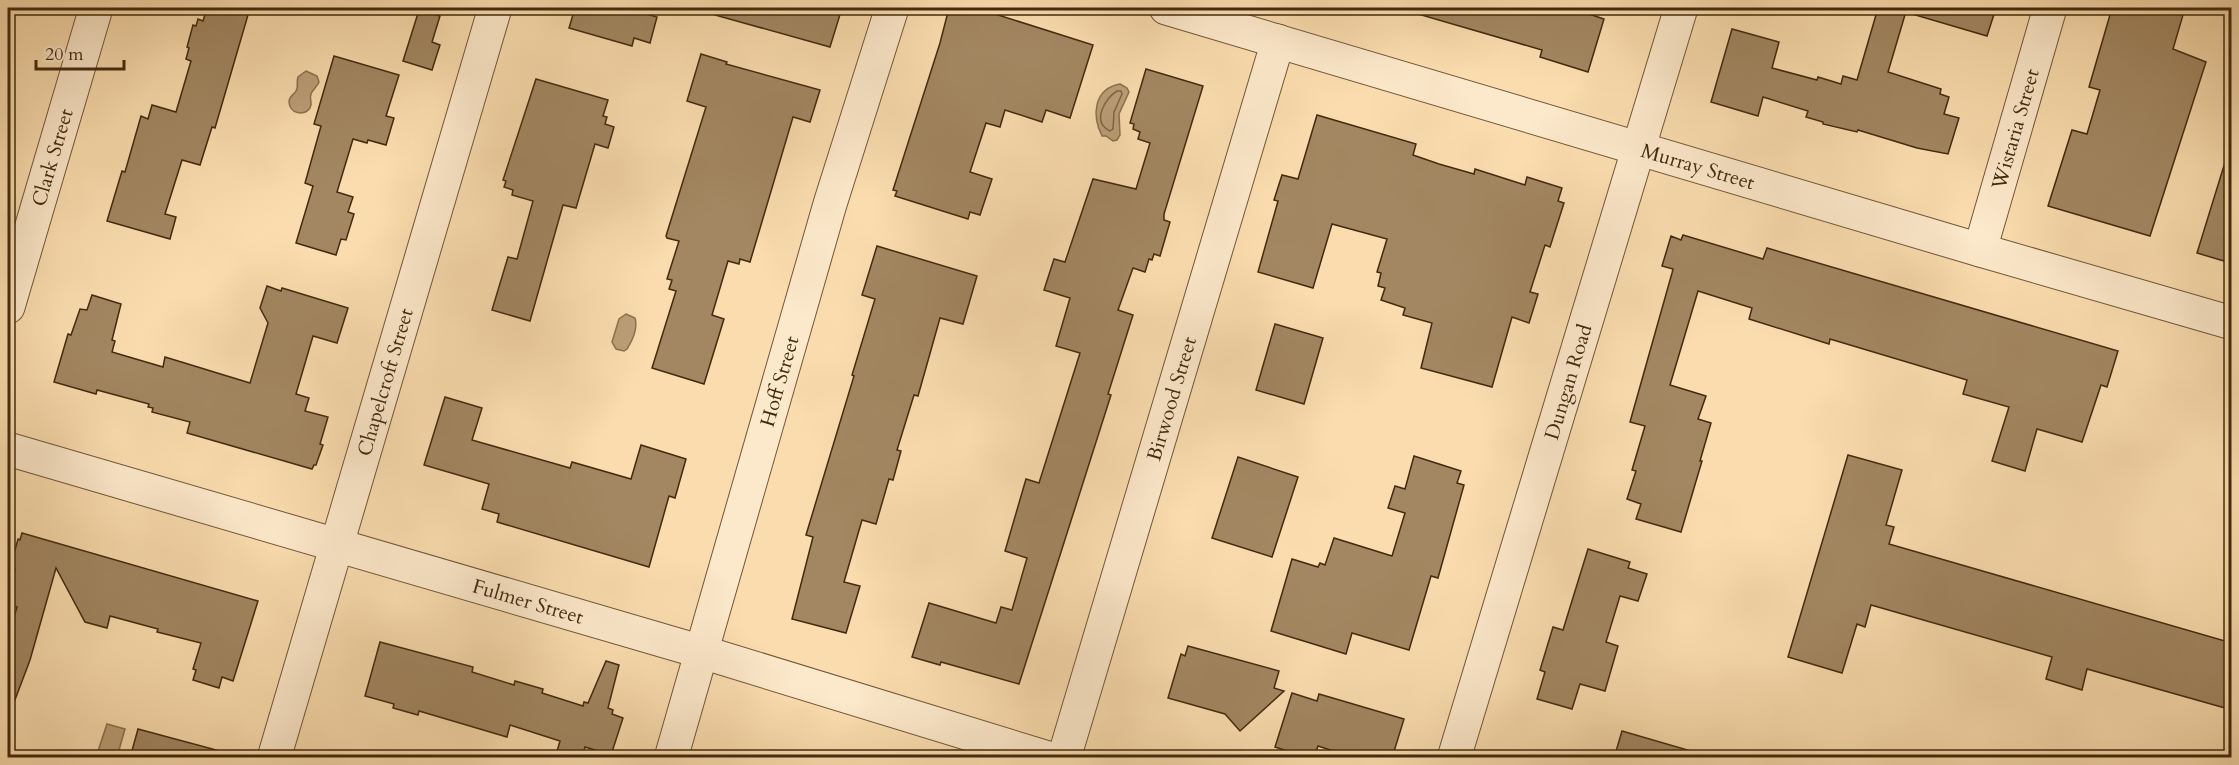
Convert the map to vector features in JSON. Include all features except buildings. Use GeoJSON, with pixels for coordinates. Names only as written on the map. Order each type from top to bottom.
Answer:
{"type":"FeatureCollection","features":[{"type":"Feature","properties":{"kind":"street","name":"Clark Street"},"geometry":{"type":"LineString","coordinates":[[8,307],[96,8]]}},
{"type":"Feature","properties":{"kind":"street","name":"Chapelcroft Street"},"geometry":{"type":"LineString","coordinates":[[274,758],[495,8]]}},
{"type":"Feature","properties":{"kind":"street","name":"Hoff Street"},"geometry":{"type":"LineString","coordinates":[[671,758],[830,204],[891,8]]}},
{"type":"Feature","properties":{"kind":"street","name":"Murray Street"},"geometry":{"type":"LineString","coordinates":[[1166,8],[2232,323]]}},
{"type":"Feature","properties":{"kind":"street","name":"Dungan Road"},"geometry":{"type":"LineString","coordinates":[[1454,758],[1681,8]]}},
{"type":"Feature","properties":{"kind":"street","name":"Wistaria Street"},"geometry":{"type":"LineString","coordinates":[[1980,250],[2050,8]]}},
{"type":"Feature","properties":{"kind":"street","name":"Birwood Street"},"geometry":{"type":"LineString","coordinates":[[1064,758],[1278,41]]}},
{"type":"Feature","properties":{"kind":"street","name":"Fulmer Street"},"geometry":{"type":"LineString","coordinates":[[8,449],[702,652],[1048,758]]}},
{"type":"Feature","properties":{"kind":"water"},"geometry":{"type":"Polygon","coordinates":[[[306,71],[317,76],[319,82],[311,94],[310,108],[301,113],[292,109],[289,100],[297,89],[298,77],[306,71]]]}},
{"type":"Feature","properties":{"kind":"water"},"geometry":{"type":"Polygon","coordinates":[[[1120,84],[1129,92],[1119,114],[1120,135],[1117,140],[1113,141],[1102,136],[1096,112],[1097,104],[1104,91],[1120,84]]]}},
{"type":"Feature","properties":{"kind":"water"},"geometry":{"type":"Polygon","coordinates":[[[626,314],[635,318],[636,326],[631,342],[624,351],[616,349],[612,342],[619,319],[626,314]]]}},
{"type":"Feature","properties":{"kind":"water"},"geometry":{"type":"Polygon","coordinates":[[[107,724],[125,729],[117,757],[96,757],[107,724]]]}}]}
